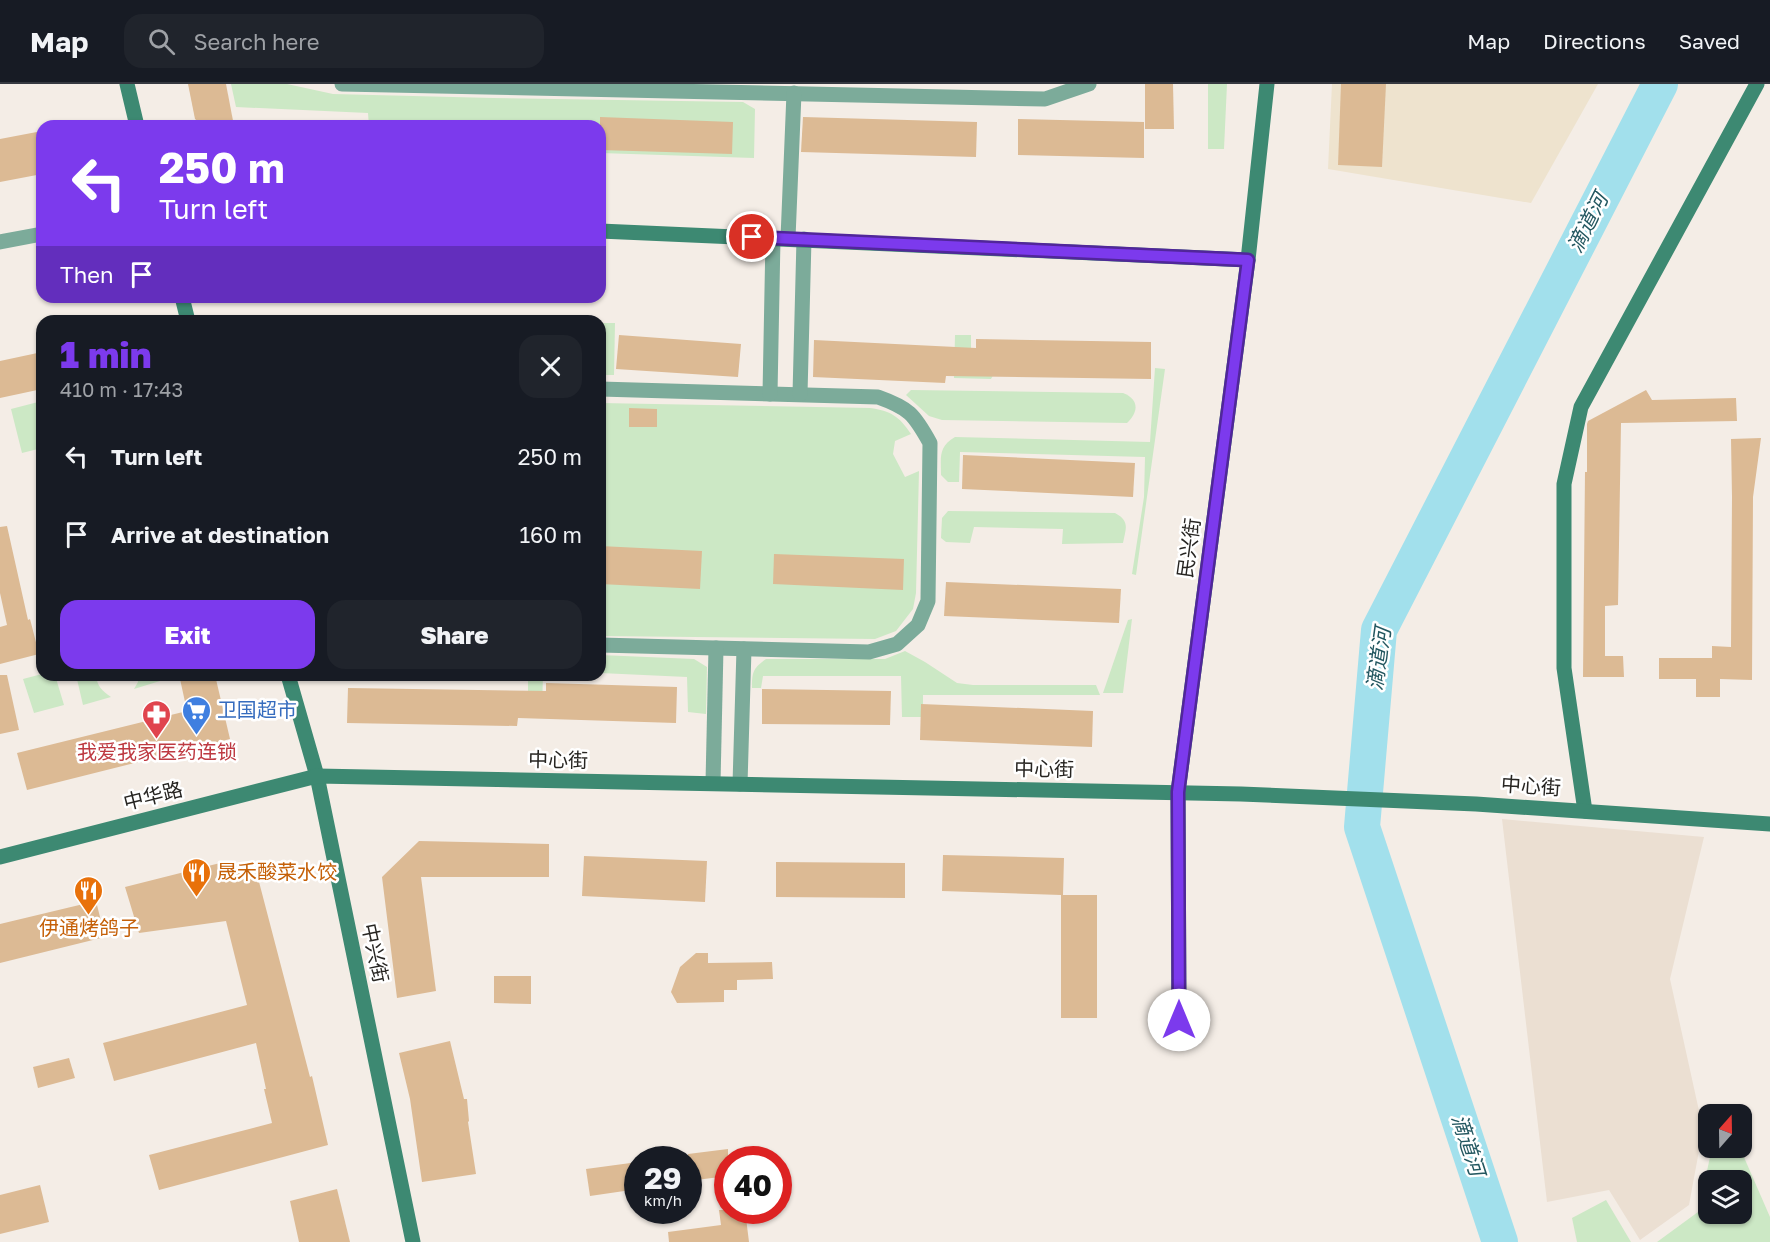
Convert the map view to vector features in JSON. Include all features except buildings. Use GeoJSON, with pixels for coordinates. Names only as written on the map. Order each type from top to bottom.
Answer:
{"type":"FeatureCollection","features":[{"type":"Feature","properties":{"kind":"street"},"geometry":{"type":"LineString","coordinates":[[127,84],[136,120]]}},
{"type":"Feature","properties":{"kind":"street"},"geometry":{"type":"LineString","coordinates":[[342,84],[794,93],[825,89],[1045,99],[1089,84]]}},
{"type":"Feature","properties":{"kind":"street","name":"民兴街"},"geometry":{"type":"LineString","coordinates":[[1179,1020],[1178,792],[1248,260],[1267,84]]}},
{"type":"Feature","properties":{"kind":"street"},"geometry":{"type":"LineString","coordinates":[[1585,811],[1564,668],[1563,484],[1581,407],[1757,84]]}},
{"type":"Feature","properties":{"kind":"street"},"geometry":{"type":"LineString","coordinates":[[770,394],[794,93]]}},
{"type":"Feature","properties":{"kind":"street"},"geometry":{"type":"LineString","coordinates":[[606,231],[1248,260]]}},
{"type":"Feature","properties":{"kind":"street"},"geometry":{"type":"LineString","coordinates":[[0,242],[36,235]]}},
{"type":"Feature","properties":{"kind":"street"},"geometry":{"type":"LineString","coordinates":[[800,394],[804,239]]}},
{"type":"Feature","properties":{"kind":"street"},"geometry":{"type":"LineString","coordinates":[[606,389],[878,397],[899,405],[918,422],[930,443],[928,601],[918,625],[897,644],[869,652],[606,645]]}},
{"type":"Feature","properties":{"kind":"street"},"geometry":{"type":"LineString","coordinates":[[713,783],[717,648]]}},
{"type":"Feature","properties":{"kind":"street"},"geometry":{"type":"LineString","coordinates":[[740,784],[744,649]]}},
{"type":"Feature","properties":{"kind":"street","name":"中兴街"},"geometry":{"type":"LineString","coordinates":[[290,681],[317,776],[413,1242]]}},
{"type":"Feature","properties":{"kind":"street","name":"中心街"},"geometry":{"type":"LineString","coordinates":[[317,776],[1178,792],[1476,804],[1770,824]]}},
{"type":"Feature","properties":{"kind":"street","name":"中华路"},"geometry":{"type":"LineString","coordinates":[[0,857],[317,776]]}},
{"type":"Feature","properties":{"kind":"shaded area"},"geometry":{"type":"Polygon","coordinates":[[[1332,84],[1598,84],[1531,203],[1328,169],[1332,84]]]}},
{"type":"Feature","properties":{"kind":"shaded area"},"geometry":{"type":"Polygon","coordinates":[[[1502,819],[1704,837],[1670,979],[1698,1106],[1698,1156],[1689,1205],[1640,1240],[1609,1190],[1547,1202],[1502,819]]]}},
{"type":"Feature","properties":{"kind":"green space"},"geometry":{"type":"Polygon","coordinates":[[[231,84],[287,84],[333,94],[743,102],[755,109],[754,158],[606,153],[606,120],[369,120],[368,113],[236,107],[231,84]]]}},
{"type":"Feature","properties":{"kind":"green space"},"geometry":{"type":"Polygon","coordinates":[[[1208,84],[1227,84],[1224,149],[1208,149],[1208,84]]]}},
{"type":"Feature","properties":{"kind":"green space"},"geometry":{"type":"Polygon","coordinates":[[[606,323],[615,323],[614,375],[606,375],[606,323]]]}},
{"type":"Feature","properties":{"kind":"green space"},"geometry":{"type":"Polygon","coordinates":[[[955,335],[971,335],[971,369],[996,370],[991,379],[954,378],[955,335]]]}},
{"type":"Feature","properties":{"kind":"green space"},"geometry":{"type":"Polygon","coordinates":[[[1155,368],[1165,369],[1136,575],[1132,574],[1144,497],[1145,457],[960,452],[959,482],[948,482],[941,475],[943,449],[955,437],[1150,442],[1155,368]]]}},
{"type":"Feature","properties":{"kind":"green space"},"geometry":{"type":"Polygon","coordinates":[[[911,390],[1123,393],[1132,399],[1135,410],[1127,423],[942,420],[929,416],[906,395],[911,390]]]}},
{"type":"Feature","properties":{"kind":"green space"},"geometry":{"type":"Polygon","coordinates":[[[36,403],[36,450],[22,453],[11,409],[36,403]]]}},
{"type":"Feature","properties":{"kind":"green space"},"geometry":{"type":"Polygon","coordinates":[[[606,403],[870,408],[894,415],[911,434],[895,441],[893,454],[905,477],[919,471],[916,593],[913,609],[896,631],[875,639],[606,636],[606,403]]]}},
{"type":"Feature","properties":{"kind":"green space"},"geometry":{"type":"Polygon","coordinates":[[[948,511],[1115,513],[1123,519],[1126,529],[1123,543],[1062,544],[1063,529],[974,527],[970,543],[946,542],[941,538],[942,518],[948,511]]]}},
{"type":"Feature","properties":{"kind":"green space"},"geometry":{"type":"Polygon","coordinates":[[[1132,619],[1123,693],[1103,693],[1128,620],[1132,619]]]}},
{"type":"Feature","properties":{"kind":"green space"},"geometry":{"type":"Polygon","coordinates":[[[905,651],[957,683],[1096,685],[1100,695],[923,695],[923,717],[902,717],[901,676],[763,676],[761,688],[752,688],[754,671],[766,659],[885,659],[905,651]]]}},
{"type":"Feature","properties":{"kind":"green space"},"geometry":{"type":"Polygon","coordinates":[[[606,655],[694,659],[707,667],[706,714],[688,712],[687,677],[606,673],[606,655]]]}},
{"type":"Feature","properties":{"kind":"green space"},"geometry":{"type":"Polygon","coordinates":[[[36,676],[36,681],[57,681],[64,705],[34,713],[23,679],[36,676]]]}},
{"type":"Feature","properties":{"kind":"green space"},"geometry":{"type":"Polygon","coordinates":[[[77,681],[98,681],[100,688],[111,697],[83,705],[77,681]]]}},
{"type":"Feature","properties":{"kind":"green space"},"geometry":{"type":"Polygon","coordinates":[[[138,681],[160,681],[134,689],[138,681]]]}},
{"type":"Feature","properties":{"kind":"green space"},"geometry":{"type":"Polygon","coordinates":[[[528,681],[543,681],[542,708],[528,708],[528,681]]]}},
{"type":"Feature","properties":{"kind":"green space"},"geometry":{"type":"Polygon","coordinates":[[[1710,1158],[1744,1158],[1750,1170],[1707,1170],[1710,1158]]]}},
{"type":"Feature","properties":{"kind":"green space"},"geometry":{"type":"Polygon","coordinates":[[[1752,1176],[1770,1217],[1770,1242],[1657,1242],[1698,1212],[1698,1224],[1752,1224],[1752,1176]]]}},
{"type":"Feature","properties":{"kind":"green space"},"geometry":{"type":"Polygon","coordinates":[[[1606,1200],[1631,1242],[1577,1242],[1572,1218],[1606,1200]]]}},
{"type":"Feature","properties":{"kind":"waterway","name":"滴道河"},"geometry":{"type":"LineString","coordinates":[[1500,1242],[1362,827],[1379,630],[1660,84]]}},
{"type":"Feature","properties":{"kind":"place","name":"卫国超市"},"geometry":{"type":"Point","coordinates":[196,736]}},
{"type":"Feature","properties":{"kind":"place","name":"我爱我家医药连锁"},"geometry":{"type":"Point","coordinates":[157,740]}},
{"type":"Feature","properties":{"kind":"place","name":"晟禾酸菜水饺"},"geometry":{"type":"Point","coordinates":[196,898]}},
{"type":"Feature","properties":{"kind":"place","name":"伊通烤鸽子"},"geometry":{"type":"Point","coordinates":[89,916]}},
{"type":"Feature","properties":{"kind":"route"},"geometry":{"type":"LineString","coordinates":[[752,237],[1248,260],[1178,792],[1179,1020]]}}]}
